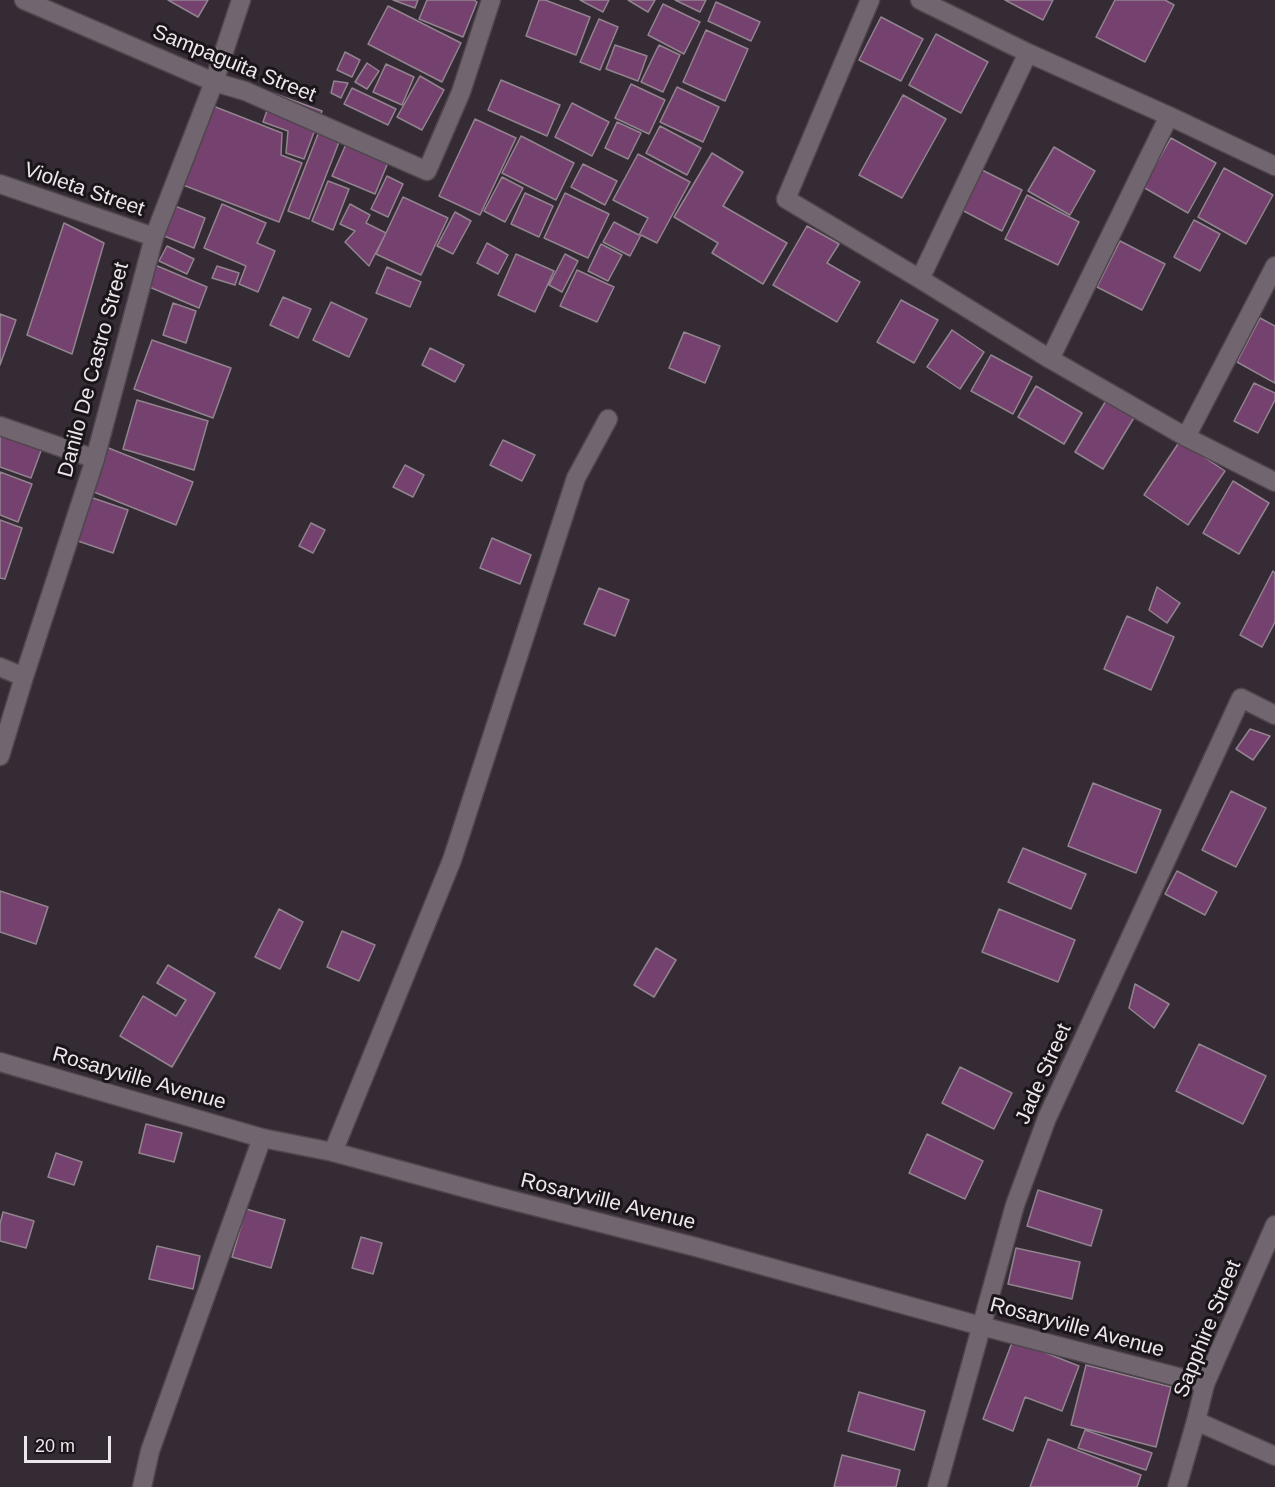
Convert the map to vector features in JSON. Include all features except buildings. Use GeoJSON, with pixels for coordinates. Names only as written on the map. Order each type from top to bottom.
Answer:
{"type":"FeatureCollection","features":[{"type":"Feature","properties":{"kind":"street","name":"Sampaguita Street"},"geometry":{"type":"LineString","coordinates":[[24,0],[214,82],[245,91],[427,171],[461,92],[491,0]]}},
{"type":"Feature","properties":{"kind":"street","name":"Danilo De Castro Street"},"geometry":{"type":"LineString","coordinates":[[0,756],[95,459],[154,237],[214,82],[241,0]]}},
{"type":"Feature","properties":{"kind":"street"},"geometry":{"type":"LineString","coordinates":[[870,0],[786,199],[1050,359],[1186,437],[1275,482]]}},
{"type":"Feature","properties":{"kind":"street"},"geometry":{"type":"LineString","coordinates":[[920,0],[1028,53],[1275,166]]}},
{"type":"Feature","properties":{"kind":"street"},"geometry":{"type":"LineString","coordinates":[[920,279],[1028,53]]}},
{"type":"Feature","properties":{"kind":"street"},"geometry":{"type":"LineString","coordinates":[[1050,359],[1169,116]]}},
{"type":"Feature","properties":{"kind":"street","name":"Violeta Street"},"geometry":{"type":"LineString","coordinates":[[0,184],[154,237]]}},
{"type":"Feature","properties":{"kind":"street"},"geometry":{"type":"LineString","coordinates":[[1186,437],[1275,266]]}},
{"type":"Feature","properties":{"kind":"street"},"geometry":{"type":"LineString","coordinates":[[333,1152],[452,860],[576,478],[608,419]]}},
{"type":"Feature","properties":{"kind":"street"},"geometry":{"type":"LineString","coordinates":[[0,426],[95,459]]}},
{"type":"Feature","properties":{"kind":"street"},"geometry":{"type":"LineString","coordinates":[[0,667],[24,677]]}},
{"type":"Feature","properties":{"kind":"street","name":"Jade Street"},"geometry":{"type":"LineString","coordinates":[[937,1487],[1015,1205],[1047,1118],[1241,698],[1275,716]]}},
{"type":"Feature","properties":{"kind":"street","name":"Rosaryville Avenue"},"geometry":{"type":"LineString","coordinates":[[0,1062],[262,1138],[333,1152],[1205,1384]]}},
{"type":"Feature","properties":{"kind":"street"},"geometry":{"type":"LineString","coordinates":[[142,1487],[150,1451],[262,1138]]}},
{"type":"Feature","properties":{"kind":"street","name":"Sapphire Street"},"geometry":{"type":"LineString","coordinates":[[1177,1487],[1205,1384],[1275,1225]]}},
{"type":"Feature","properties":{"kind":"street"},"geometry":{"type":"LineString","coordinates":[[1196,1421],[1275,1456]]}}]}
